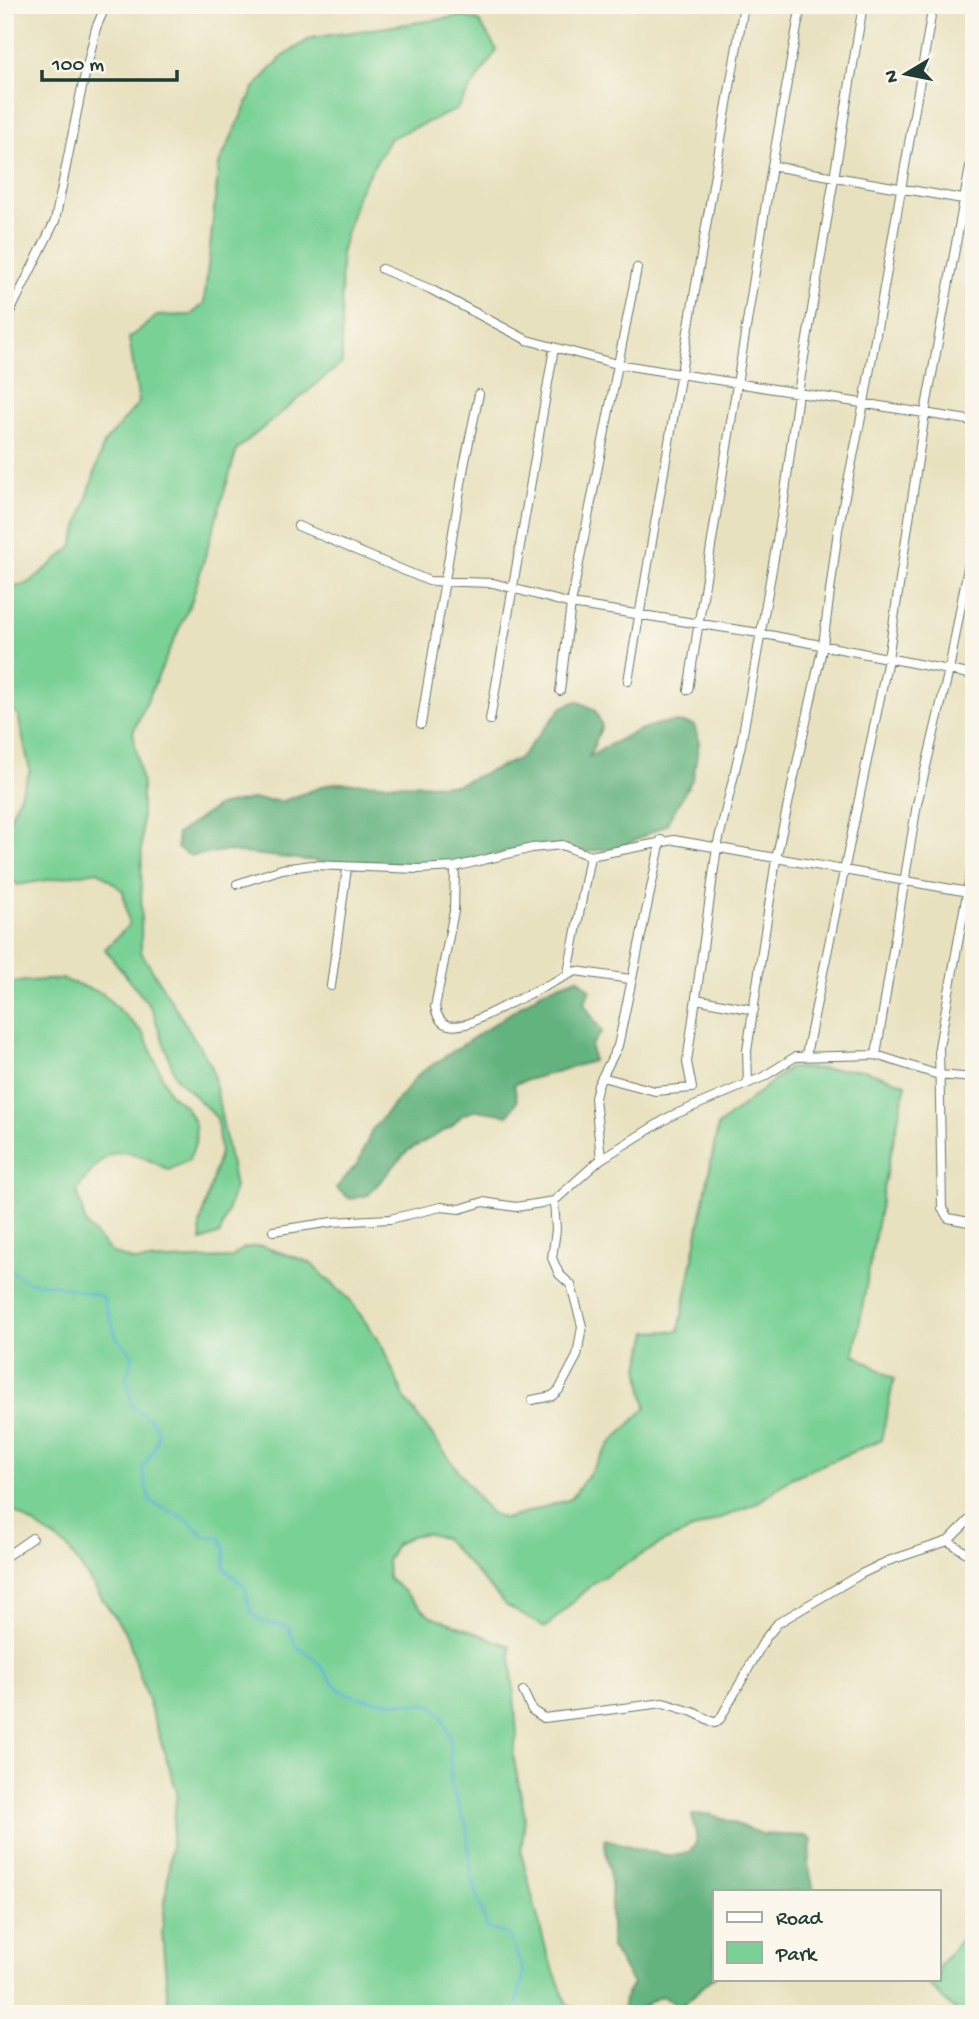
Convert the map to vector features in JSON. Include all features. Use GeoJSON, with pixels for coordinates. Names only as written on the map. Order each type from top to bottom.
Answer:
{"type":"FeatureCollection","features":[{"type":"Feature","properties":{"kind":"street"},"geometry":{"type":"LineString","coordinates":[[5,322],[55,221],[96,28],[106,5]]}},
{"type":"Feature","properties":{"kind":"street"},"geometry":{"type":"LineString","coordinates":[[628,681],[678,374],[744,5]]}},
{"type":"Feature","properties":{"kind":"street"},"geometry":{"type":"LineString","coordinates":[[688,690],[772,166],[801,5]]}},
{"type":"Feature","properties":{"kind":"street"},"geometry":{"type":"LineString","coordinates":[[696,1104],[687,1062],[717,847],[741,745],[783,507],[798,393],[863,5]]}},
{"type":"Feature","properties":{"kind":"street"},"geometry":{"type":"LineString","coordinates":[[748,1083],[746,1060],[776,859],[823,645],[838,530],[864,403],[932,8],[914,5]]}},
{"type":"Feature","properties":{"kind":"street"},"geometry":{"type":"LineString","coordinates":[[806,1055],[888,659],[925,414],[969,200],[974,145]]}},
{"type":"Feature","properties":{"kind":"street"},"geometry":{"type":"LineString","coordinates":[[772,166],[969,200]]}},
{"type":"Feature","properties":{"kind":"street"},"geometry":{"type":"LineString","coordinates":[[560,691],[571,604],[637,268]]}},
{"type":"Feature","properties":{"kind":"street"},"geometry":{"type":"LineString","coordinates":[[382,269],[430,289],[527,340],[554,348],[617,364],[974,421]]}},
{"type":"Feature","properties":{"kind":"street"},"geometry":{"type":"LineString","coordinates":[[489,720],[515,590],[554,348]]}},
{"type":"Feature","properties":{"kind":"street"},"geometry":{"type":"LineString","coordinates":[[421,724],[464,466],[479,394]]}},
{"type":"Feature","properties":{"kind":"street"},"geometry":{"type":"LineString","coordinates":[[298,526],[429,581],[447,579],[493,583],[571,604],[823,645],[974,675]]}},
{"type":"Feature","properties":{"kind":"street"},"geometry":{"type":"LineString","coordinates":[[876,1055],[918,804],[949,670],[974,535]]}},
{"type":"Feature","properties":{"kind":"street"},"geometry":{"type":"LineString","coordinates":[[601,1159],[594,1112],[602,1077],[618,1046],[661,840]]}},
{"type":"Feature","properties":{"kind":"street"},"geometry":{"type":"LineString","coordinates":[[237,884],[282,869],[312,865],[346,868],[454,867],[532,848],[562,845],[590,856],[661,840],[717,847],[970,892]]}},
{"type":"Feature","properties":{"kind":"street"},"geometry":{"type":"LineString","coordinates":[[974,855],[970,892],[939,1047],[942,1208],[948,1218],[974,1223]]}},
{"type":"Feature","properties":{"kind":"street"},"geometry":{"type":"LineString","coordinates":[[568,973],[590,856]]}},
{"type":"Feature","properties":{"kind":"street"},"geometry":{"type":"LineString","coordinates":[[454,867],[454,911],[435,1007],[443,1025],[455,1027],[470,1023],[568,973],[584,970],[630,979]]}},
{"type":"Feature","properties":{"kind":"street"},"geometry":{"type":"LineString","coordinates":[[331,986],[346,868]]}},
{"type":"Feature","properties":{"kind":"street"},"geometry":{"type":"LineString","coordinates":[[696,999],[754,1010]]}},
{"type":"Feature","properties":{"kind":"street"},"geometry":{"type":"LineString","coordinates":[[273,1231],[332,1222],[390,1219],[441,1207],[460,1209],[483,1202],[516,1207],[554,1201],[601,1159],[696,1104],[748,1083],[789,1059],[806,1055],[876,1055],[939,1075],[974,1078]]}},
{"type":"Feature","properties":{"kind":"street"},"geometry":{"type":"LineString","coordinates":[[602,1077],[655,1091],[692,1088]]}},
{"type":"Feature","properties":{"kind":"street"},"geometry":{"type":"LineString","coordinates":[[532,1400],[552,1396],[559,1390],[577,1356],[582,1326],[571,1285],[559,1274],[552,1258],[556,1230],[554,1201]]}},
{"type":"Feature","properties":{"kind":"street"},"geometry":{"type":"LineString","coordinates":[[523,1691],[533,1710],[544,1718],[663,1703],[693,1712],[715,1723],[765,1639],[778,1623],[870,1569],[948,1541],[974,1515]]}},
{"type":"Feature","properties":{"kind":"street"},"geometry":{"type":"LineString","coordinates":[[5,1557],[32,1538]]}},
{"type":"Feature","properties":{"kind":"street"},"geometry":{"type":"LineString","coordinates":[[948,1541],[974,1558]]}},
{"type":"Feature","properties":{"kind":"green space"},"geometry":{"type":"Polygon","coordinates":[[[462,16],[479,21],[497,50],[456,110],[390,138],[358,193],[341,253],[342,363],[237,449],[192,600],[133,732],[142,784],[141,952],[212,1067],[235,1187],[220,1234],[201,1241],[200,1224],[220,1152],[217,1118],[176,1078],[152,1009],[105,949],[129,925],[123,891],[98,871],[18,885],[5,875],[5,830],[30,771],[18,715],[5,704],[5,588],[29,583],[72,547],[104,443],[139,403],[129,338],[157,316],[191,315],[204,303],[219,164],[254,88],[281,58],[311,38],[462,16]]]}},
{"type":"Feature","properties":{"kind":"green space"},"geometry":{"type":"Polygon","coordinates":[[[577,701],[595,710],[602,726],[589,757],[626,736],[653,726],[680,722],[694,725],[699,742],[693,778],[666,825],[621,847],[586,852],[522,848],[452,864],[344,864],[224,851],[191,856],[177,848],[177,834],[218,806],[252,799],[283,801],[332,783],[456,785],[519,759],[562,707],[577,701]]]}},
{"type":"Feature","properties":{"kind":"green space"},"geometry":{"type":"Polygon","coordinates":[[[5,977],[12,982],[62,979],[102,993],[144,1034],[169,1093],[186,1107],[195,1124],[196,1141],[189,1160],[169,1170],[126,1153],[108,1156],[99,1163],[77,1190],[86,1225],[112,1253],[135,1261],[231,1258],[244,1248],[261,1246],[309,1262],[350,1300],[382,1346],[405,1399],[489,1512],[504,1519],[571,1499],[611,1443],[646,1408],[639,1367],[648,1332],[679,1331],[718,1126],[789,1068],[864,1070],[906,1084],[885,1179],[854,1354],[894,1379],[881,1440],[791,1478],[757,1503],[664,1542],[593,1583],[545,1628],[507,1606],[445,1539],[427,1533],[411,1536],[396,1544],[387,1561],[388,1577],[429,1615],[510,1646],[517,1735],[513,1755],[525,1817],[521,1853],[547,1953],[567,2004],[582,2014],[169,2014],[162,1932],[177,1792],[127,1635],[67,1547],[5,1505],[5,977]]]}},
{"type":"Feature","properties":{"kind":"green space"},"geometry":{"type":"Polygon","coordinates":[[[578,978],[590,990],[584,1004],[602,1032],[591,1045],[593,1061],[514,1084],[517,1101],[508,1115],[477,1110],[462,1115],[451,1127],[407,1151],[368,1195],[350,1199],[336,1188],[358,1163],[372,1130],[419,1074],[545,990],[578,978]]]}},
{"type":"Feature","properties":{"kind":"green space"},"geometry":{"type":"Polygon","coordinates":[[[710,1814],[762,1834],[805,1836],[812,1839],[808,1864],[814,1890],[713,1890],[713,1978],[684,2004],[676,2004],[662,1996],[639,2010],[622,2014],[624,1999],[633,1984],[611,1947],[611,1884],[604,1839],[654,1853],[681,1855],[691,1851],[696,1842],[692,1815],[710,1814]]]}},
{"type":"Feature","properties":{"kind":"green space"},"geometry":{"type":"Polygon","coordinates":[[[971,1927],[974,1928],[974,2013],[959,2014],[925,1981],[940,1980],[940,1965],[971,1927]]]}},
{"type":"Feature","properties":{"kind":"waterway"},"geometry":{"type":"LineString","coordinates":[[5,1267],[28,1282],[56,1285],[102,1296],[117,1338],[133,1355],[126,1378],[133,1407],[152,1421],[158,1434],[154,1448],[142,1469],[150,1502],[188,1520],[205,1537],[220,1537],[225,1548],[224,1568],[245,1587],[251,1613],[262,1622],[288,1626],[296,1647],[315,1660],[338,1688],[346,1693],[398,1703],[434,1705],[443,1718],[450,1737],[451,1786],[466,1825],[472,1878],[487,1928],[509,1935],[524,1973],[514,2014]]}}]}
